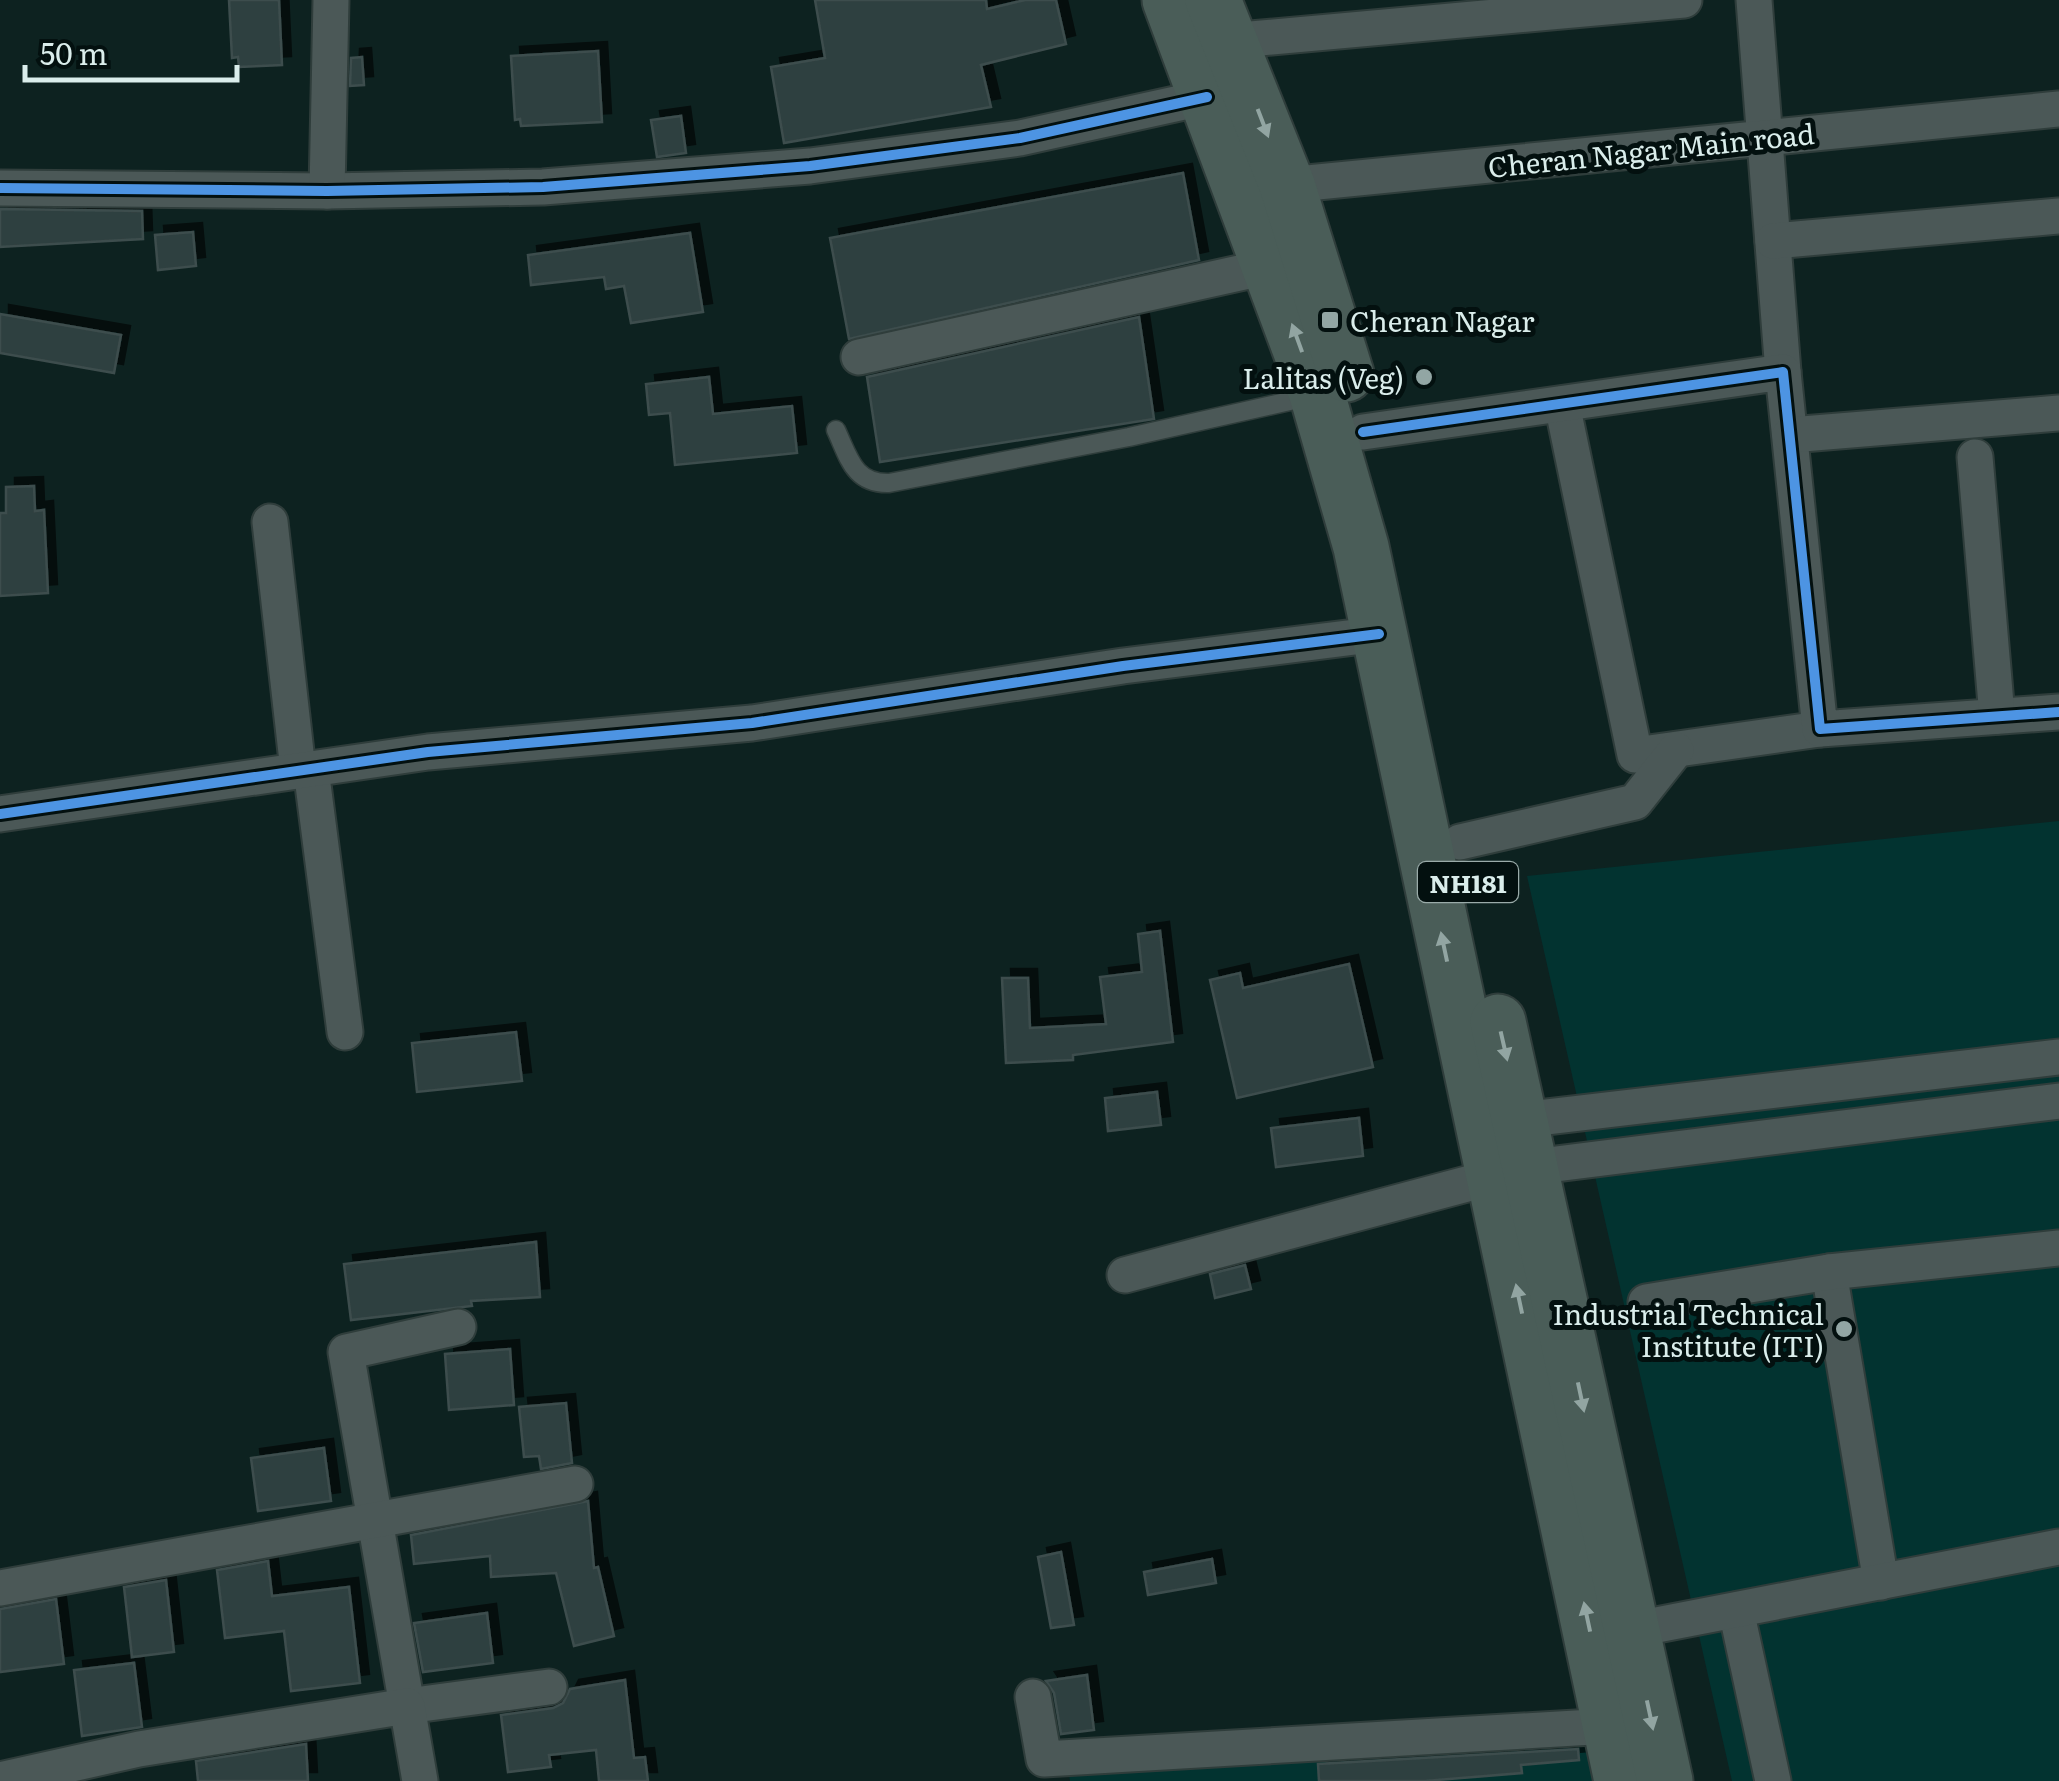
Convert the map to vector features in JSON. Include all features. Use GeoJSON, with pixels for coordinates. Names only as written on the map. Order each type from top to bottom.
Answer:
{"type":"FeatureCollection","features":[{"type":"Feature","properties":{"kind":"highway","name":"NH181"},"geometry":{"type":"LineString","coordinates":[[1170,0],[1206,96],[1266,191],[1271,266],[1317,394],[1362,547],[1379,634],[1515,1155],[1632,1630],[1665,1781]]}},
{"type":"Feature","properties":{"kind":"highway","name":"NH181"},"geometry":{"type":"LineString","coordinates":[[1220,20],[1266,191],[1363,432],[1414,629],[1460,842],[1622,1781]]}},
{"type":"Feature","properties":{"kind":"street"},"geometry":{"type":"LineString","coordinates":[[327,192],[331,0]]}},
{"type":"Feature","properties":{"kind":"street"},"geometry":{"type":"LineString","coordinates":[[1220,20],[1684,0]]}},
{"type":"Feature","properties":{"kind":"street"},"geometry":{"type":"LineString","coordinates":[[1754,0],[1783,372],[1820,729]]}},
{"type":"Feature","properties":{"kind":"street"},"geometry":{"type":"LineString","coordinates":[[0,188],[327,192],[543,187],[810,166],[1020,138],[1206,96]]}},
{"type":"Feature","properties":{"kind":"street","name":"Cheran Nagar Main road"},"geometry":{"type":"LineString","coordinates":[[1266,191],[2059,109]]}},
{"type":"Feature","properties":{"kind":"street"},"geometry":{"type":"LineString","coordinates":[[1773,242],[2059,216]]}},
{"type":"Feature","properties":{"kind":"street"},"geometry":{"type":"LineString","coordinates":[[859,357],[1271,266]]}},
{"type":"Feature","properties":{"kind":"street"},"geometry":{"type":"LineString","coordinates":[[1363,432],[1783,372]]}},
{"type":"Feature","properties":{"kind":"street"},"geometry":{"type":"LineString","coordinates":[[1562,404],[1635,755],[1820,729],[2059,712]]}},
{"type":"Feature","properties":{"kind":"street"},"geometry":{"type":"LineString","coordinates":[[1790,436],[2059,413]]}},
{"type":"Feature","properties":{"kind":"street"},"geometry":{"type":"LineString","coordinates":[[1975,457],[1998,716]]}},
{"type":"Feature","properties":{"kind":"street"},"geometry":{"type":"LineString","coordinates":[[270,522],[345,1032]]}},
{"type":"Feature","properties":{"kind":"street"},"geometry":{"type":"LineString","coordinates":[[0,814],[428,752],[752,724],[1123,666],[1379,634]]}},
{"type":"Feature","properties":{"kind":"street"},"geometry":{"type":"LineString","coordinates":[[1460,842],[1635,802],[1676,750]]}},
{"type":"Feature","properties":{"kind":"street"},"geometry":{"type":"LineString","coordinates":[[1124,1275],[1515,1155],[2059,1057]]}},
{"type":"Feature","properties":{"kind":"street"},"geometry":{"type":"LineString","coordinates":[[1515,1155],[2059,1101]]}},
{"type":"Feature","properties":{"kind":"street"},"geometry":{"type":"LineString","coordinates":[[1646,1302],[1829,1272],[2059,1248]]}},
{"type":"Feature","properties":{"kind":"street"},"geometry":{"type":"LineString","coordinates":[[1829,1272],[1881,1582]]}},
{"type":"Feature","properties":{"kind":"street"},"geometry":{"type":"LineString","coordinates":[[420,1781],[346,1352],[458,1327]]}},
{"type":"Feature","properties":{"kind":"street"},"geometry":{"type":"LineString","coordinates":[[0,1588],[574,1484]]}},
{"type":"Feature","properties":{"kind":"street"},"geometry":{"type":"LineString","coordinates":[[1632,1630],[2059,1548]]}},
{"type":"Feature","properties":{"kind":"street"},"geometry":{"type":"LineString","coordinates":[[1736,1610],[1774,1781]]}},
{"type":"Feature","properties":{"kind":"street"},"geometry":{"type":"LineString","coordinates":[[0,1780],[139,1749],[549,1686]]}},
{"type":"Feature","properties":{"kind":"street"},"geometry":{"type":"LineString","coordinates":[[1033,1697],[1044,1759],[1102,1768],[1610,1726]]}},
{"type":"Feature","properties":{"kind":"lane"},"geometry":{"type":"LineString","coordinates":[[836,430],[857,475],[872,484],[890,483],[1129,437],[1317,394]]}},
{"type":"Feature","properties":{"kind":"shaded area","name":"Industrial Technical Institute (ITI)"},"geometry":{"type":"Polygon","coordinates":[[[2059,821],[2059,1781],[1732,1781],[1527,876],[2059,821]]]}},
{"type":"Feature","properties":{"kind":"shaded area"},"geometry":{"type":"Polygon","coordinates":[[[1586,1739],[1593,1781],[1070,1781],[1067,1759],[1586,1739]]]}},
{"type":"Feature","properties":{"kind":"building"},"geometry":{"type":"Polygon","coordinates":[[[229,0],[279,0],[282,65],[239,67],[238,57],[232,58],[229,0]]]}},
{"type":"Feature","properties":{"kind":"building"},"geometry":{"type":"Polygon","coordinates":[[[815,0],[986,0],[987,9],[1025,0],[1056,0],[1066,44],[981,65],[991,107],[784,143],[771,67],[825,58],[815,0]]]}},
{"type":"Feature","properties":{"kind":"building"},"geometry":{"type":"Polygon","coordinates":[[[598,51],[602,122],[521,126],[520,119],[515,120],[511,56],[598,51]]]}},
{"type":"Feature","properties":{"kind":"building"},"geometry":{"type":"Polygon","coordinates":[[[362,57],[364,85],[350,86],[351,58],[362,57]]]}},
{"type":"Feature","properties":{"kind":"building"},"geometry":{"type":"Polygon","coordinates":[[[681,116],[686,153],[657,157],[651,120],[681,116]]]}},
{"type":"Feature","properties":{"kind":"building"},"geometry":{"type":"Polygon","coordinates":[[[1183,173],[1199,260],[849,339],[830,238],[1183,173]]]}},
{"type":"Feature","properties":{"kind":"building"},"geometry":{"type":"Polygon","coordinates":[[[0,209],[142,211],[143,239],[0,247],[0,209]]]}},
{"type":"Feature","properties":{"kind":"building"},"geometry":{"type":"Polygon","coordinates":[[[193,232],[196,266],[158,270],[155,235],[193,232]]]}},
{"type":"Feature","properties":{"kind":"building"},"geometry":{"type":"Polygon","coordinates":[[[690,233],[703,312],[631,323],[624,286],[606,289],[604,277],[531,285],[528,255],[690,233]]]}},
{"type":"Feature","properties":{"kind":"building"},"geometry":{"type":"Polygon","coordinates":[[[0,314],[121,335],[114,373],[0,353],[0,314]]]}},
{"type":"Feature","properties":{"kind":"building"},"geometry":{"type":"Polygon","coordinates":[[[1139,317],[1154,419],[880,462],[867,377],[1139,317]]]}},
{"type":"Feature","properties":{"kind":"building"},"geometry":{"type":"Polygon","coordinates":[[[709,377],[713,414],[792,406],[797,453],[675,465],[670,413],[649,415],[646,384],[709,377]]]}},
{"type":"Feature","properties":{"kind":"building"},"geometry":{"type":"Polygon","coordinates":[[[34,486],[35,511],[44,510],[48,593],[0,596],[0,513],[6,513],[6,487],[34,486]]]}},
{"type":"Feature","properties":{"kind":"building"},"geometry":{"type":"Polygon","coordinates":[[[1160,931],[1173,1042],[1073,1055],[1073,1060],[1006,1063],[1002,978],[1028,978],[1030,1028],[1106,1024],[1100,977],[1142,972],[1138,934],[1160,931]]]}},
{"type":"Feature","properties":{"kind":"building"},"geometry":{"type":"Polygon","coordinates":[[[1349,964],[1373,1067],[1237,1098],[1210,980],[1240,973],[1243,988],[1349,964]]]}},
{"type":"Feature","properties":{"kind":"building"},"geometry":{"type":"Polygon","coordinates":[[[516,1032],[522,1081],[417,1092],[412,1043],[516,1032]]]}},
{"type":"Feature","properties":{"kind":"building"},"geometry":{"type":"Polygon","coordinates":[[[1157,1092],[1161,1125],[1108,1131],[1105,1098],[1157,1092]]]}},
{"type":"Feature","properties":{"kind":"building"},"geometry":{"type":"Polygon","coordinates":[[[1359,1118],[1363,1156],[1276,1167],[1271,1128],[1359,1118]]]}},
{"type":"Feature","properties":{"kind":"building"},"geometry":{"type":"Polygon","coordinates":[[[536,1242],[540,1297],[471,1301],[472,1306],[351,1320],[344,1264],[536,1242]]]}},
{"type":"Feature","properties":{"kind":"building"},"geometry":{"type":"Polygon","coordinates":[[[1245,1265],[1251,1289],[1215,1298],[1210,1274],[1245,1265]]]}},
{"type":"Feature","properties":{"kind":"building"},"geometry":{"type":"Polygon","coordinates":[[[510,1349],[514,1405],[449,1410],[445,1354],[510,1349]]]}},
{"type":"Feature","properties":{"kind":"building"},"geometry":{"type":"Polygon","coordinates":[[[566,1403],[572,1463],[541,1469],[539,1456],[524,1457],[519,1407],[566,1403]]]}},
{"type":"Feature","properties":{"kind":"building"},"geometry":{"type":"Polygon","coordinates":[[[324,1448],[331,1501],[258,1511],[251,1458],[324,1448]]]}},
{"type":"Feature","properties":{"kind":"building"},"geometry":{"type":"Polygon","coordinates":[[[588,1501],[594,1568],[598,1567],[614,1636],[574,1646],[556,1573],[491,1577],[490,1556],[414,1564],[411,1535],[588,1501]]]}},
{"type":"Feature","properties":{"kind":"building"},"geometry":{"type":"Polygon","coordinates":[[[1061,1552],[1074,1625],[1051,1628],[1038,1557],[1061,1552]]]}},
{"type":"Feature","properties":{"kind":"building"},"geometry":{"type":"Polygon","coordinates":[[[1212,1559],[1216,1583],[1148,1595],[1144,1572],[1212,1559]]]}},
{"type":"Feature","properties":{"kind":"building"},"geometry":{"type":"Polygon","coordinates":[[[268,1561],[272,1596],[349,1587],[360,1683],[291,1691],[284,1631],[225,1638],[217,1570],[268,1561]]]}},
{"type":"Feature","properties":{"kind":"building"},"geometry":{"type":"Polygon","coordinates":[[[166,1580],[174,1652],[132,1657],[124,1587],[166,1580]]]}},
{"type":"Feature","properties":{"kind":"building"},"geometry":{"type":"Polygon","coordinates":[[[56,1599],[64,1664],[0,1672],[0,1609],[56,1599]]]}},
{"type":"Feature","properties":{"kind":"building"},"geometry":{"type":"Polygon","coordinates":[[[487,1613],[493,1663],[423,1672],[414,1623],[487,1613]]]}},
{"type":"Feature","properties":{"kind":"building"},"geometry":{"type":"Polygon","coordinates":[[[134,1663],[142,1727],[82,1736],[74,1670],[134,1663]]]}},
{"type":"Feature","properties":{"kind":"building"},"geometry":{"type":"Polygon","coordinates":[[[1087,1675],[1094,1730],[1061,1734],[1054,1693],[1046,1681],[1087,1675]]]}},
{"type":"Feature","properties":{"kind":"building"},"geometry":{"type":"Polygon","coordinates":[[[625,1680],[634,1758],[645,1757],[648,1781],[599,1781],[596,1750],[549,1755],[551,1767],[508,1772],[501,1715],[553,1708],[563,1703],[570,1689],[625,1680]]]}},
{"type":"Feature","properties":{"kind":"building"},"geometry":{"type":"Polygon","coordinates":[[[306,1744],[308,1781],[198,1781],[196,1761],[306,1744]]]}},
{"type":"Feature","properties":{"kind":"building"},"geometry":{"type":"Polygon","coordinates":[[[1578,1749],[1579,1760],[1521,1765],[1522,1773],[1425,1781],[1319,1781],[1318,1764],[1578,1749]]]}},
{"type":"Feature","properties":{"kind":"cycle path"},"geometry":{"type":"LineString","coordinates":[[0,188],[327,191],[543,187],[810,166],[1020,138],[1207,97]]}},
{"type":"Feature","properties":{"kind":"cycle path"},"geometry":{"type":"LineString","coordinates":[[1363,432],[1783,372],[1820,729],[2059,712]]}},
{"type":"Feature","properties":{"kind":"cycle path"},"geometry":{"type":"LineString","coordinates":[[0,814],[428,752],[752,723],[1123,666],[1379,634]]}},
{"type":"Feature","properties":{"kind":"place","name":"Cheran Nagar"},"geometry":{"type":"Point","coordinates":[1330,320]}},
{"type":"Feature","properties":{"kind":"place","name":"Lalitas (Veg)"},"geometry":{"type":"Point","coordinates":[1424,377]}},
{"type":"Feature","properties":{"kind":"place","name":"Industrial Technical Institute (ITI)"},"geometry":{"type":"Point","coordinates":[1844,1329]}}]}
